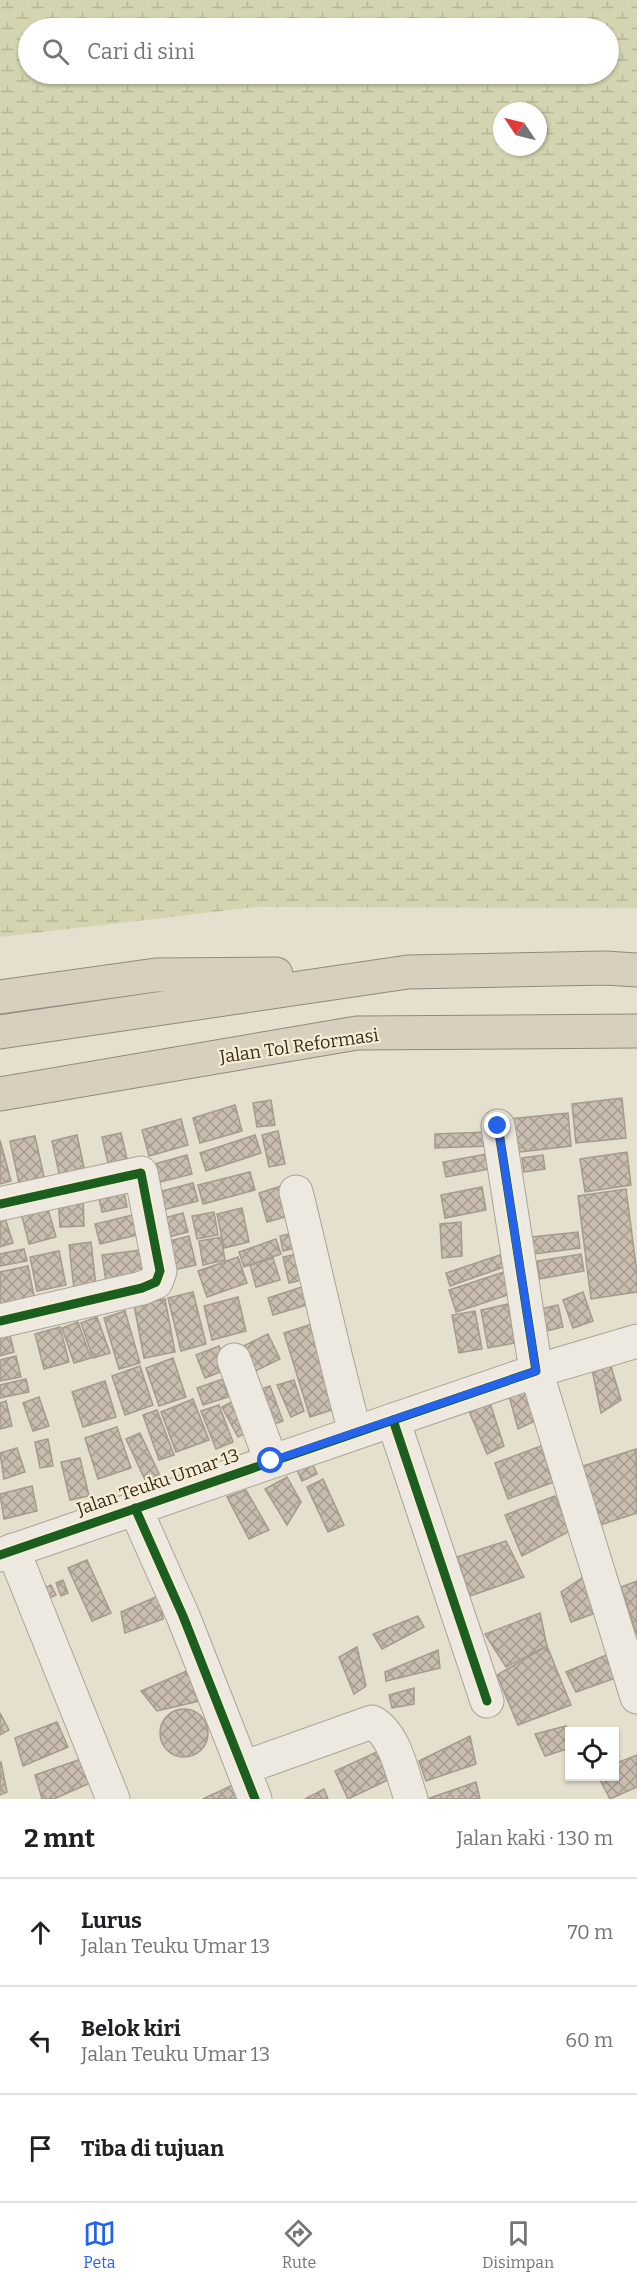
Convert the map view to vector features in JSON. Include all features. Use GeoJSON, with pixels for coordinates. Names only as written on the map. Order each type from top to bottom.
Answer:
{"type":"FeatureCollection","features":[{"type":"Feature","properties":{"kind":"highway"},"geometry":{"type":"LineString","coordinates":[[0,997],[156,975],[606,968],[637,970]]}},
{"type":"Feature","properties":{"kind":"highway"},"geometry":{"type":"LineString","coordinates":[[0,1032],[408,972]]}},
{"type":"Feature","properties":{"kind":"highway","name":"Jalan Tol Reformasi"},"geometry":{"type":"LineString","coordinates":[[0,1094],[357,1033],[637,1031]]}},
{"type":"Feature","properties":{"kind":"highway"},"geometry":{"type":"LineString","coordinates":[[0,1109],[357,1033]]}},
{"type":"Feature","properties":{"kind":"street"},"geometry":{"type":"LineString","coordinates":[[498,1126],[536,1371],[637,1697]]}},
{"type":"Feature","properties":{"kind":"street"},"geometry":{"type":"LineString","coordinates":[[0,1204],[141,1173],[159,1271],[156,1282],[142,1288],[0,1321]]}},
{"type":"Feature","properties":{"kind":"street"},"geometry":{"type":"LineString","coordinates":[[296,1192],[355,1432]]}},
{"type":"Feature","properties":{"kind":"street","name":"Jalan Teuku Umar 13"},"geometry":{"type":"LineString","coordinates":[[4,1551],[536,1371],[637,1341]]}},
{"type":"Feature","properties":{"kind":"street"},"geometry":{"type":"LineString","coordinates":[[234,1360],[271,1461]]}},
{"type":"Feature","properties":{"kind":"street"},"geometry":{"type":"LineString","coordinates":[[393,1420],[487,1701]]}},
{"type":"Feature","properties":{"kind":"street"},"geometry":{"type":"LineString","coordinates":[[135,1508],[183,1616],[255,1799]]}},
{"type":"Feature","properties":{"kind":"street"},"geometry":{"type":"LineString","coordinates":[[4,1551],[113,1799]]}},
{"type":"Feature","properties":{"kind":"street"},"geometry":{"type":"LineString","coordinates":[[243,1768],[372,1722],[383,1728],[389,1738],[411,1799]]}},
{"type":"Feature","properties":{"kind":"green space"},"geometry":{"type":"Polygon","coordinates":[[[0,0],[637,0],[637,908],[257,907],[0,937],[0,0]]]}},
{"type":"Feature","properties":{"kind":"building"},"geometry":{"type":"Polygon","coordinates":[[[622,1098],[626,1138],[576,1143],[572,1104],[622,1098]]]}},
{"type":"Feature","properties":{"kind":"building"},"geometry":{"type":"Polygon","coordinates":[[[271,1100],[275,1125],[257,1127],[253,1103],[271,1100]]]}},
{"type":"Feature","properties":{"kind":"building"},"geometry":{"type":"Polygon","coordinates":[[[235,1105],[242,1131],[200,1143],[193,1118],[235,1105]]]}},
{"type":"Feature","properties":{"kind":"building"},"geometry":{"type":"Polygon","coordinates":[[[568,1113],[571,1146],[512,1153],[509,1119],[568,1113]]]}},
{"type":"Feature","properties":{"kind":"building"},"geometry":{"type":"Polygon","coordinates":[[[181,1119],[188,1145],[149,1156],[142,1130],[181,1119]]]}},
{"type":"Feature","properties":{"kind":"building"},"geometry":{"type":"Polygon","coordinates":[[[278,1131],[285,1164],[269,1167],[262,1135],[278,1131]]]}},
{"type":"Feature","properties":{"kind":"building"},"geometry":{"type":"Polygon","coordinates":[[[489,1132],[489,1146],[435,1148],[435,1134],[489,1132]]]}},
{"type":"Feature","properties":{"kind":"building"},"geometry":{"type":"Polygon","coordinates":[[[121,1133],[127,1159],[108,1163],[102,1137],[121,1133]]]}},
{"type":"Feature","properties":{"kind":"building"},"geometry":{"type":"Polygon","coordinates":[[[77,1135],[85,1172],[60,1178],[52,1141],[77,1135]]]}},
{"type":"Feature","properties":{"kind":"building"},"geometry":{"type":"Polygon","coordinates":[[[255,1135],[261,1153],[206,1171],[200,1153],[255,1135]]]}},
{"type":"Feature","properties":{"kind":"building"},"geometry":{"type":"Polygon","coordinates":[[[35,1136],[44,1177],[19,1183],[10,1141],[35,1136]]]}},
{"type":"Feature","properties":{"kind":"building"},"geometry":{"type":"Polygon","coordinates":[[[0,1140],[11,1181],[0,1184],[0,1140]]]}},
{"type":"Feature","properties":{"kind":"building"},"geometry":{"type":"Polygon","coordinates":[[[627,1152],[631,1185],[585,1192],[580,1159],[627,1152]]]}},
{"type":"Feature","properties":{"kind":"building"},"geometry":{"type":"Polygon","coordinates":[[[486,1154],[490,1169],[446,1177],[443,1162],[486,1154]]]}},
{"type":"Feature","properties":{"kind":"building"},"geometry":{"type":"Polygon","coordinates":[[[187,1155],[192,1174],[152,1184],[147,1166],[187,1155]]]}},
{"type":"Feature","properties":{"kind":"building"},"geometry":{"type":"Polygon","coordinates":[[[543,1155],[545,1169],[524,1172],[522,1158],[543,1155]]]}},
{"type":"Feature","properties":{"kind":"building"},"geometry":{"type":"Polygon","coordinates":[[[250,1172],[255,1190],[203,1204],[198,1185],[250,1172]]]}},
{"type":"Feature","properties":{"kind":"building"},"geometry":{"type":"Polygon","coordinates":[[[122,1182],[127,1207],[102,1212],[97,1188],[122,1182]]]}},
{"type":"Feature","properties":{"kind":"building"},"geometry":{"type":"Polygon","coordinates":[[[193,1183],[198,1201],[162,1210],[158,1192],[193,1183]]]}},
{"type":"Feature","properties":{"kind":"building"},"geometry":{"type":"Polygon","coordinates":[[[284,1185],[292,1215],[267,1222],[259,1193],[284,1185]]]}},
{"type":"Feature","properties":{"kind":"building"},"geometry":{"type":"Polygon","coordinates":[[[482,1187],[486,1210],[445,1218],[441,1195],[482,1187]]]}},
{"type":"Feature","properties":{"kind":"building"},"geometry":{"type":"Polygon","coordinates":[[[626,1189],[637,1273],[637,1292],[591,1299],[578,1196],[626,1189]]]}},
{"type":"Feature","properties":{"kind":"building"},"geometry":{"type":"Polygon","coordinates":[[[83,1194],[84,1226],[60,1227],[58,1195],[83,1194]]]}},
{"type":"Feature","properties":{"kind":"building"},"geometry":{"type":"Polygon","coordinates":[[[46,1202],[56,1237],[29,1244],[20,1209],[46,1202]]]}},
{"type":"Feature","properties":{"kind":"building"},"geometry":{"type":"Polygon","coordinates":[[[242,1208],[249,1242],[224,1248],[217,1214],[242,1208]]]}},
{"type":"Feature","properties":{"kind":"building"},"geometry":{"type":"Polygon","coordinates":[[[214,1212],[218,1235],[197,1239],[192,1216],[214,1212]]]}},
{"type":"Feature","properties":{"kind":"building"},"geometry":{"type":"Polygon","coordinates":[[[183,1213],[188,1232],[161,1239],[157,1220],[183,1213]]]}},
{"type":"Feature","properties":{"kind":"building"},"geometry":{"type":"Polygon","coordinates":[[[4,1215],[13,1243],[0,1247],[0,1216],[4,1215]]]}},
{"type":"Feature","properties":{"kind":"building"},"geometry":{"type":"Polygon","coordinates":[[[133,1215],[137,1235],[100,1244],[95,1224],[133,1215]]]}},
{"type":"Feature","properties":{"kind":"building"},"geometry":{"type":"Polygon","coordinates":[[[461,1222],[462,1256],[442,1258],[440,1224],[461,1222]]]}},
{"type":"Feature","properties":{"kind":"building"},"geometry":{"type":"Polygon","coordinates":[[[303,1231],[307,1245],[283,1251],[280,1236],[303,1231]]]}},
{"type":"Feature","properties":{"kind":"building"},"geometry":{"type":"Polygon","coordinates":[[[578,1232],[580,1248],[534,1254],[532,1237],[578,1232]]]}},
{"type":"Feature","properties":{"kind":"building"},"geometry":{"type":"Polygon","coordinates":[[[189,1236],[196,1265],[165,1272],[158,1244],[189,1236]]]}},
{"type":"Feature","properties":{"kind":"building"},"geometry":{"type":"Polygon","coordinates":[[[221,1237],[225,1260],[203,1265],[199,1241],[221,1237]]]}},
{"type":"Feature","properties":{"kind":"building"},"geometry":{"type":"Polygon","coordinates":[[[276,1239],[281,1254],[244,1267],[239,1252],[276,1239]]]}},
{"type":"Feature","properties":{"kind":"building"},"geometry":{"type":"Polygon","coordinates":[[[91,1242],[96,1286],[74,1289],[69,1245],[91,1242]]]}},
{"type":"Feature","properties":{"kind":"building"},"geometry":{"type":"Polygon","coordinates":[[[24,1249],[27,1261],[0,1266],[0,1254],[24,1249]]]}},
{"type":"Feature","properties":{"kind":"building"},"geometry":{"type":"Polygon","coordinates":[[[141,1250],[145,1276],[106,1282],[102,1255],[141,1250]]]}},
{"type":"Feature","properties":{"kind":"building"},"geometry":{"type":"Polygon","coordinates":[[[59,1251],[66,1285],[37,1291],[30,1257],[59,1251]]]}},
{"type":"Feature","properties":{"kind":"building"},"geometry":{"type":"Polygon","coordinates":[[[306,1252],[311,1278],[289,1283],[283,1257],[306,1252]]]}},
{"type":"Feature","properties":{"kind":"building"},"geometry":{"type":"Polygon","coordinates":[[[581,1254],[584,1271],[540,1279],[537,1261],[581,1254]]]}},
{"type":"Feature","properties":{"kind":"building"},"geometry":{"type":"Polygon","coordinates":[[[500,1255],[504,1267],[450,1286],[446,1273],[500,1255]]]}},
{"type":"Feature","properties":{"kind":"building"},"geometry":{"type":"Polygon","coordinates":[[[238,1257],[247,1283],[207,1297],[198,1271],[238,1257]]]}},
{"type":"Feature","properties":{"kind":"building"},"geometry":{"type":"Polygon","coordinates":[[[273,1258],[280,1280],[256,1287],[250,1265],[273,1258]]]}},
{"type":"Feature","properties":{"kind":"building"},"geometry":{"type":"Polygon","coordinates":[[[28,1266],[35,1301],[0,1308],[0,1272],[28,1266]]]}},
{"type":"Feature","properties":{"kind":"building"},"geometry":{"type":"Polygon","coordinates":[[[504,1272],[511,1294],[456,1312],[449,1290],[504,1272]]]}},
{"type":"Feature","properties":{"kind":"building"},"geometry":{"type":"Polygon","coordinates":[[[314,1283],[320,1301],[273,1315],[268,1298],[314,1283]]]}},
{"type":"Feature","properties":{"kind":"building"},"geometry":{"type":"Polygon","coordinates":[[[193,1292],[206,1344],[181,1351],[168,1298],[193,1292]]]}},
{"type":"Feature","properties":{"kind":"building"},"geometry":{"type":"Polygon","coordinates":[[[583,1292],[593,1321],[573,1328],[563,1300],[583,1292]]]}},
{"type":"Feature","properties":{"kind":"building"},"geometry":{"type":"Polygon","coordinates":[[[238,1297],[246,1331],[212,1340],[204,1306],[238,1297]]]}},
{"type":"Feature","properties":{"kind":"building"},"geometry":{"type":"Polygon","coordinates":[[[165,1299],[175,1352],[144,1358],[134,1305],[165,1299]]]}},
{"type":"Feature","properties":{"kind":"building"},"geometry":{"type":"Polygon","coordinates":[[[508,1304],[515,1343],[488,1348],[481,1310],[508,1304]]]}},
{"type":"Feature","properties":{"kind":"building"},"geometry":{"type":"Polygon","coordinates":[[[558,1305],[563,1327],[546,1331],[541,1309],[558,1305]]]}},
{"type":"Feature","properties":{"kind":"building"},"geometry":{"type":"Polygon","coordinates":[[[125,1311],[140,1363],[119,1369],[104,1318],[125,1311]]]}},
{"type":"Feature","properties":{"kind":"building"},"geometry":{"type":"Polygon","coordinates":[[[475,1311],[482,1349],[459,1353],[452,1315],[475,1311]]]}},
{"type":"Feature","properties":{"kind":"building"},"geometry":{"type":"Polygon","coordinates":[[[97,1317],[110,1353],[93,1358],[81,1323],[97,1317]]]}},
{"type":"Feature","properties":{"kind":"building"},"geometry":{"type":"Polygon","coordinates":[[[78,1322],[91,1358],[74,1363],[62,1328],[78,1322]]]}},
{"type":"Feature","properties":{"kind":"building"},"geometry":{"type":"Polygon","coordinates":[[[318,1322],[344,1406],[310,1417],[284,1333],[318,1322]]]}},
{"type":"Feature","properties":{"kind":"building"},"geometry":{"type":"Polygon","coordinates":[[[60,1327],[69,1362],[44,1369],[35,1334],[60,1327]]]}},
{"type":"Feature","properties":{"kind":"building"},"geometry":{"type":"Polygon","coordinates":[[[9,1331],[14,1352],[0,1356],[0,1334],[9,1331]]]}},
{"type":"Feature","properties":{"kind":"building"},"geometry":{"type":"Polygon","coordinates":[[[268,1334],[280,1359],[247,1375],[235,1350],[268,1334]]]}},
{"type":"Feature","properties":{"kind":"building"},"geometry":{"type":"Polygon","coordinates":[[[219,1346],[228,1369],[205,1378],[196,1355],[219,1346]]]}},
{"type":"Feature","properties":{"kind":"building"},"geometry":{"type":"Polygon","coordinates":[[[16,1356],[21,1377],[0,1381],[0,1360],[16,1356]]]}},
{"type":"Feature","properties":{"kind":"building"},"geometry":{"type":"Polygon","coordinates":[[[608,1356],[621,1400],[601,1413],[591,1365],[608,1356]]]}},
{"type":"Feature","properties":{"kind":"building"},"geometry":{"type":"Polygon","coordinates":[[[173,1358],[186,1397],[159,1406],[146,1368],[173,1358]]]}},
{"type":"Feature","properties":{"kind":"building"},"geometry":{"type":"Polygon","coordinates":[[[140,1366],[153,1405],[125,1415],[112,1376],[140,1366]]]}},
{"type":"Feature","properties":{"kind":"building"},"geometry":{"type":"Polygon","coordinates":[[[26,1379],[29,1392],[0,1398],[0,1385],[26,1379]]]}},
{"type":"Feature","properties":{"kind":"building"},"geometry":{"type":"Polygon","coordinates":[[[223,1379],[228,1397],[203,1405],[197,1388],[223,1379]]]}},
{"type":"Feature","properties":{"kind":"building"},"geometry":{"type":"Polygon","coordinates":[[[294,1380],[304,1411],[291,1417],[277,1385],[294,1380]]]}},
{"type":"Feature","properties":{"kind":"building"},"geometry":{"type":"Polygon","coordinates":[[[105,1381],[116,1417],[83,1427],[72,1392],[105,1381]]]}},
{"type":"Feature","properties":{"kind":"building"},"geometry":{"type":"Polygon","coordinates":[[[526,1383],[535,1421],[518,1429],[508,1392],[526,1383]]]}},
{"type":"Feature","properties":{"kind":"building"},"geometry":{"type":"Polygon","coordinates":[[[270,1386],[283,1421],[263,1428],[250,1393],[270,1386]]]}},
{"type":"Feature","properties":{"kind":"building"},"geometry":{"type":"Polygon","coordinates":[[[39,1397],[49,1426],[33,1431],[23,1403],[39,1397]]]}},
{"type":"Feature","properties":{"kind":"building"},"geometry":{"type":"Polygon","coordinates":[[[193,1399],[209,1440],[176,1452],[161,1412],[193,1399]]]}},
{"type":"Feature","properties":{"kind":"building"},"geometry":{"type":"Polygon","coordinates":[[[237,1399],[253,1429],[238,1437],[222,1407],[237,1399]]]}},
{"type":"Feature","properties":{"kind":"building"},"geometry":{"type":"Polygon","coordinates":[[[6,1401],[12,1426],[0,1429],[0,1403],[6,1401]]]}},
{"type":"Feature","properties":{"kind":"building"},"geometry":{"type":"Polygon","coordinates":[[[490,1403],[504,1446],[487,1454],[469,1411],[490,1403]]]}},
{"type":"Feature","properties":{"kind":"building"},"geometry":{"type":"Polygon","coordinates":[[[219,1405],[233,1442],[216,1449],[201,1411],[219,1405]]]}},
{"type":"Feature","properties":{"kind":"building"},"geometry":{"type":"Polygon","coordinates":[[[157,1410],[174,1455],[159,1460],[143,1415],[157,1410]]]}},
{"type":"Feature","properties":{"kind":"building"},"geometry":{"type":"Polygon","coordinates":[[[117,1427],[131,1468],[98,1479],[85,1438],[117,1427]]]}},
{"type":"Feature","properties":{"kind":"building"},"geometry":{"type":"Polygon","coordinates":[[[140,1433],[161,1478],[147,1484],[126,1439],[140,1433]]]}},
{"type":"Feature","properties":{"kind":"building"},"geometry":{"type":"Polygon","coordinates":[[[48,1439],[53,1466],[40,1468],[35,1442],[48,1439]]]}},
{"type":"Feature","properties":{"kind":"building"},"geometry":{"type":"Polygon","coordinates":[[[549,1443],[562,1479],[508,1499],[495,1463],[549,1443]]]}},
{"type":"Feature","properties":{"kind":"building"},"geometry":{"type":"Polygon","coordinates":[[[17,1448],[25,1472],[4,1479],[0,1453],[17,1448]]]}},
{"type":"Feature","properties":{"kind":"building"},"geometry":{"type":"Polygon","coordinates":[[[636,1449],[637,1513],[600,1525],[580,1467],[636,1449]]]}},
{"type":"Feature","properties":{"kind":"building"},"geometry":{"type":"Polygon","coordinates":[[[80,1458],[89,1496],[70,1500],[61,1462],[80,1458]]]}},
{"type":"Feature","properties":{"kind":"building"},"geometry":{"type":"Polygon","coordinates":[[[312,1463],[317,1474],[302,1481],[297,1470],[312,1463]]]}},
{"type":"Feature","properties":{"kind":"building"},"geometry":{"type":"Polygon","coordinates":[[[287,1477],[301,1502],[287,1525],[265,1489],[287,1477]]]}},
{"type":"Feature","properties":{"kind":"building"},"geometry":{"type":"Polygon","coordinates":[[[323,1479],[344,1525],[328,1532],[307,1487],[323,1479]]]}},
{"type":"Feature","properties":{"kind":"building"},"geometry":{"type":"Polygon","coordinates":[[[32,1486],[37,1511],[4,1519],[0,1494],[32,1486]]]}},
{"type":"Feature","properties":{"kind":"building"},"geometry":{"type":"Polygon","coordinates":[[[246,1490],[269,1530],[249,1539],[227,1497],[246,1490]]]}},
{"type":"Feature","properties":{"kind":"building"},"geometry":{"type":"Polygon","coordinates":[[[555,1496],[570,1531],[522,1556],[505,1515],[555,1496]]]}},
{"type":"Feature","properties":{"kind":"building"},"geometry":{"type":"Polygon","coordinates":[[[506,1541],[524,1577],[470,1596],[457,1557],[506,1541]]]}},
{"type":"Feature","properties":{"kind":"building"},"geometry":{"type":"Polygon","coordinates":[[[87,1560],[111,1613],[92,1621],[68,1568],[87,1560]]]}},
{"type":"Feature","properties":{"kind":"building"},"geometry":{"type":"Polygon","coordinates":[[[588,1574],[601,1611],[571,1622],[561,1592],[588,1574]]]}},
{"type":"Feature","properties":{"kind":"building"},"geometry":{"type":"Polygon","coordinates":[[[63,1580],[68,1593],[61,1596],[56,1583],[63,1580]]]}},
{"type":"Feature","properties":{"kind":"building"},"geometry":{"type":"Polygon","coordinates":[[[637,1581],[637,1635],[621,1587],[637,1581]]]}},
{"type":"Feature","properties":{"kind":"building"},"geometry":{"type":"Polygon","coordinates":[[[51,1585],[56,1595],[44,1600],[40,1590],[51,1585]]]}},
{"type":"Feature","properties":{"kind":"building"},"geometry":{"type":"Polygon","coordinates":[[[160,1595],[163,1619],[125,1633],[121,1612],[160,1595]]]}},
{"type":"Feature","properties":{"kind":"building"},"geometry":{"type":"Polygon","coordinates":[[[540,1613],[547,1646],[506,1667],[485,1634],[540,1613]]]}},
{"type":"Feature","properties":{"kind":"building"},"geometry":{"type":"Polygon","coordinates":[[[418,1616],[424,1627],[382,1649],[373,1634],[418,1616]]]}},
{"type":"Feature","properties":{"kind":"building"},"geometry":{"type":"Polygon","coordinates":[[[547,1646],[571,1705],[518,1725],[497,1675],[547,1646]]]}},
{"type":"Feature","properties":{"kind":"building"},"geometry":{"type":"Polygon","coordinates":[[[357,1647],[366,1686],[354,1694],[339,1657],[357,1647]]]}},
{"type":"Feature","properties":{"kind":"building"},"geometry":{"type":"Polygon","coordinates":[[[438,1650],[440,1668],[386,1681],[385,1672],[438,1650]]]}},
{"type":"Feature","properties":{"kind":"building"},"geometry":{"type":"Polygon","coordinates":[[[609,1654],[621,1676],[576,1692],[566,1672],[609,1654]]]}},
{"type":"Feature","properties":{"kind":"building"},"geometry":{"type":"Polygon","coordinates":[[[189,1670],[204,1700],[157,1711],[141,1691],[189,1670]]]}},
{"type":"Feature","properties":{"kind":"building"},"geometry":{"type":"Polygon","coordinates":[[[414,1688],[414,1704],[392,1708],[389,1695],[414,1688]]]}},
{"type":"Feature","properties":{"kind":"building"},"geometry":{"type":"Polygon","coordinates":[[[184,1709],[201,1716],[208,1733],[201,1750],[184,1757],[167,1750],[160,1733],[167,1716],[184,1709]]]}},
{"type":"Feature","properties":{"kind":"building"},"geometry":{"type":"Polygon","coordinates":[[[0,1713],[9,1730],[0,1735],[0,1713]]]}},
{"type":"Feature","properties":{"kind":"building"},"geometry":{"type":"Polygon","coordinates":[[[57,1722],[68,1747],[23,1766],[15,1738],[57,1722]]]}},
{"type":"Feature","properties":{"kind":"building"},"geometry":{"type":"Polygon","coordinates":[[[566,1726],[565,1750],[545,1756],[535,1734],[566,1726]]]}},
{"type":"Feature","properties":{"kind":"building"},"geometry":{"type":"Polygon","coordinates":[[[470,1736],[476,1764],[426,1781],[419,1761],[470,1736]]]}},
{"type":"Feature","properties":{"kind":"building"},"geometry":{"type":"Polygon","coordinates":[[[383,1749],[392,1778],[348,1799],[335,1771],[383,1749]]]}},
{"type":"Feature","properties":{"kind":"building"},"geometry":{"type":"Polygon","coordinates":[[[637,1755],[637,1787],[610,1799],[601,1781],[619,1781],[619,1762],[637,1755]]]}},
{"type":"Feature","properties":{"kind":"building"},"geometry":{"type":"Polygon","coordinates":[[[84,1758],[90,1783],[54,1799],[42,1799],[35,1775],[84,1758]]]}},
{"type":"Feature","properties":{"kind":"building"},"geometry":{"type":"Polygon","coordinates":[[[0,1763],[7,1792],[0,1795],[0,1763]]]}},
{"type":"Feature","properties":{"kind":"building"},"geometry":{"type":"Polygon","coordinates":[[[476,1782],[480,1799],[427,1799],[476,1782]]]}},
{"type":"Feature","properties":{"kind":"building"},"geometry":{"type":"Polygon","coordinates":[[[237,1783],[242,1799],[203,1799],[237,1783]]]}},
{"type":"Feature","properties":{"kind":"building"},"geometry":{"type":"Polygon","coordinates":[[[324,1789],[328,1799],[305,1799],[324,1789]]]}},
{"type":"Feature","properties":{"kind":"cycle path"},"geometry":{"type":"LineString","coordinates":[[0,1555],[536,1371],[498,1126]]}},
{"type":"Feature","properties":{"kind":"cycle path"},"geometry":{"type":"LineString","coordinates":[[0,1204],[141,1173],[160,1271],[156,1282],[142,1288],[0,1321]]}},
{"type":"Feature","properties":{"kind":"cycle path"},"geometry":{"type":"LineString","coordinates":[[393,1420],[487,1701]]}},
{"type":"Feature","properties":{"kind":"cycle path"},"geometry":{"type":"LineString","coordinates":[[135,1508],[183,1616],[255,1799]]}},
{"type":"Feature","properties":{"kind":"route"},"geometry":{"type":"LineString","coordinates":[[271,1461],[536,1371],[498,1126]]}}]}
